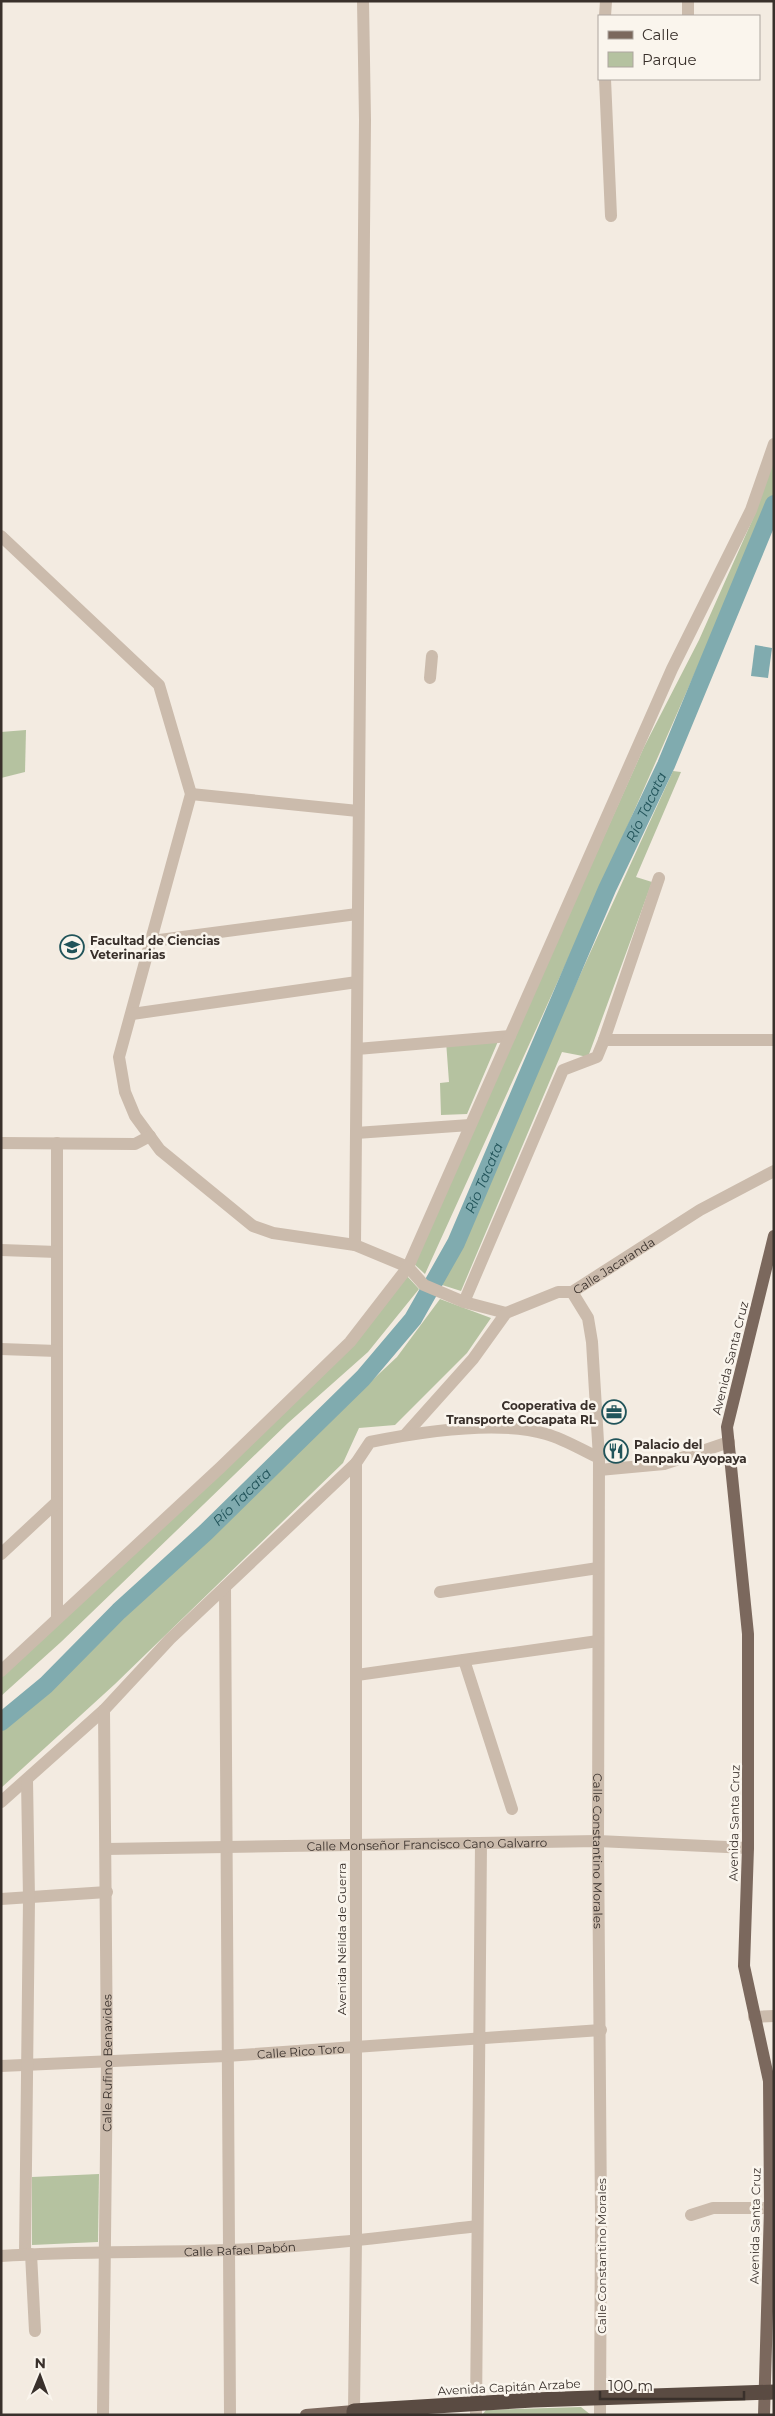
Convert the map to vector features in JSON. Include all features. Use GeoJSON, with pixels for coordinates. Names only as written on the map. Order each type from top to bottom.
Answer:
{"type":"FeatureCollection","features":[{"type":"Feature","properties":{"kind":"highway","name":"Avenida Capitán Arzabe"},"geometry":{"type":"LineString","coordinates":[[354,2413],[476,2409],[600,2398],[769,2392]]}},
{"type":"Feature","properties":{"kind":"main road","name":"Avenida Santa Cruz"},"geometry":{"type":"LineString","coordinates":[[764,2415],[769,2392],[772,2208],[769,2081],[744,1966],[748,1848],[748,1634],[727,1426],[774,1236]]}},
{"type":"Feature","properties":{"kind":"main road","name":"Avenida Capitán Arzabe"},"geometry":{"type":"LineString","coordinates":[[306,2415],[354,2413]]}},
{"type":"Feature","properties":{"kind":"street"},"geometry":{"type":"LineString","coordinates":[[355,1245],[364,120],[362,1]]}},
{"type":"Feature","properties":{"kind":"street"},"geometry":{"type":"LineString","coordinates":[[606,1],[606,15]]}},
{"type":"Feature","properties":{"kind":"street"},"geometry":{"type":"LineString","coordinates":[[688,1],[688,15]]}},
{"type":"Feature","properties":{"kind":"street"},"geometry":{"type":"LineString","coordinates":[[605,80],[611,216]]}},
{"type":"Feature","properties":{"kind":"street"},"geometry":{"type":"LineString","coordinates":[[1,1671],[57,1617],[221,1467],[350,1342],[408,1267],[672,669],[751,510],[774,444]]}},
{"type":"Feature","properties":{"kind":"street"},"geometry":{"type":"LineString","coordinates":[[1,536],[159,685],[190,794],[119,1058],[125,1092],[135,1116],[160,1150],[253,1226],[273,1233],[355,1245],[408,1267],[430,1288],[464,1302],[506,1313],[474,1359],[405,1434]]}},
{"type":"Feature","properties":{"kind":"street"},"geometry":{"type":"LineString","coordinates":[[430,678],[432,656]]}},
{"type":"Feature","properties":{"kind":"street"},"geometry":{"type":"LineString","coordinates":[[190,794],[358,811]]}},
{"type":"Feature","properties":{"kind":"street"},"geometry":{"type":"LineString","coordinates":[[464,1302],[563,1070],[596,1057],[604,1040],[659,878]]}},
{"type":"Feature","properties":{"kind":"street"},"geometry":{"type":"LineString","coordinates":[[152,941],[358,914]]}},
{"type":"Feature","properties":{"kind":"street"},"geometry":{"type":"LineString","coordinates":[[132,1014],[357,982]]}},
{"type":"Feature","properties":{"kind":"street"},"geometry":{"type":"LineString","coordinates":[[356,1049],[510,1036]]}},
{"type":"Feature","properties":{"kind":"street"},"geometry":{"type":"LineString","coordinates":[[604,1040],[774,1040]]}},
{"type":"Feature","properties":{"kind":"street"},"geometry":{"type":"LineString","coordinates":[[356,1133],[470,1125]]}},
{"type":"Feature","properties":{"kind":"street"},"geometry":{"type":"LineString","coordinates":[[1,1143],[135,1144],[150,1136]]}},
{"type":"Feature","properties":{"kind":"street"},"geometry":{"type":"LineString","coordinates":[[57,1143],[57,1617]]}},
{"type":"Feature","properties":{"kind":"street","name":"Calle Jacaranda"},"geometry":{"type":"LineString","coordinates":[[506,1313],[558,1292],[572,1292],[700,1210],[774,1171]]}},
{"type":"Feature","properties":{"kind":"street"},"geometry":{"type":"LineString","coordinates":[[1,1250],[57,1252]]}},
{"type":"Feature","properties":{"kind":"street","name":"Calle Constantino Morales"},"geometry":{"type":"LineString","coordinates":[[572,1292],[588,1318],[592,1342],[599,1464],[600,2415]]}},
{"type":"Feature","properties":{"kind":"street"},"geometry":{"type":"LineString","coordinates":[[1,1349],[57,1351]]}},
{"type":"Feature","properties":{"kind":"street"},"geometry":{"type":"LineString","coordinates":[[1,1802],[104,1710],[170,1638],[356,1463],[370,1442],[405,1434],[521,1428],[548,1434],[599,1464],[664,1464],[729,1442]]}},
{"type":"Feature","properties":{"kind":"street","name":"Avenida Nélida de Guerra"},"geometry":{"type":"LineString","coordinates":[[354,2413],[356,2240],[356,1463]]}},
{"type":"Feature","properties":{"kind":"street"},"geometry":{"type":"LineString","coordinates":[[1,1554],[57,1502]]}},
{"type":"Feature","properties":{"kind":"street"},"geometry":{"type":"LineString","coordinates":[[440,1592],[598,1568]]}},
{"type":"Feature","properties":{"kind":"street"},"geometry":{"type":"LineString","coordinates":[[225,1587],[226,2056],[230,2415]]}},
{"type":"Feature","properties":{"kind":"street"},"geometry":{"type":"LineString","coordinates":[[357,1675],[598,1641]]}},
{"type":"Feature","properties":{"kind":"street"},"geometry":{"type":"LineString","coordinates":[[464,1660],[512,1809]]}},
{"type":"Feature","properties":{"kind":"street","name":"Calle Rufino Benavides"},"geometry":{"type":"LineString","coordinates":[[103,2415],[107,2061],[104,1710]]}},
{"type":"Feature","properties":{"kind":"street"},"geometry":{"type":"LineString","coordinates":[[27,1780],[29,1899],[28,2254],[35,2331]]}},
{"type":"Feature","properties":{"kind":"street","name":"Calle Monseñor Francisco Cano Galvarro"},"geometry":{"type":"LineString","coordinates":[[106,1849],[598,1841],[748,1848]]}},
{"type":"Feature","properties":{"kind":"street"},"geometry":{"type":"LineString","coordinates":[[476,2409],[480,1843]]}},
{"type":"Feature","properties":{"kind":"street"},"geometry":{"type":"LineString","coordinates":[[1,1899],[29,1899],[107,1892]]}},
{"type":"Feature","properties":{"kind":"street"},"geometry":{"type":"LineString","coordinates":[[754,2017],[774,2016]]}},
{"type":"Feature","properties":{"kind":"street","name":"Calle Rico Toro"},"geometry":{"type":"LineString","coordinates":[[1,2066],[226,2056],[601,2030]]}},
{"type":"Feature","properties":{"kind":"street"},"geometry":{"type":"LineString","coordinates":[[691,2215],[713,2208],[772,2208]]}},
{"type":"Feature","properties":{"kind":"street","name":"Calle Rafael Pabón"},"geometry":{"type":"LineString","coordinates":[[1,2256],[105,2251],[229,2250],[356,2240],[477,2226]]}},
{"type":"Feature","properties":{"kind":"green space"},"geometry":{"type":"Polygon","coordinates":[[[774,457],[774,493],[602,884],[425,1274],[413,1263],[644,747],[699,640],[755,514],[774,457]]]}},
{"type":"Feature","properties":{"kind":"green space"},"geometry":{"type":"Polygon","coordinates":[[[26,730],[25,772],[1,778],[1,732],[26,730]]]}},
{"type":"Feature","properties":{"kind":"green space"},"geometry":{"type":"Polygon","coordinates":[[[673,771],[681,772],[636,877],[652,882],[588,1057],[562,1052],[461,1291],[439,1284],[483,1198],[549,1043],[673,771]]]}},
{"type":"Feature","properties":{"kind":"green space"},"geometry":{"type":"Polygon","coordinates":[[[499,1039],[467,1114],[441,1115],[440,1083],[449,1082],[446,1041],[499,1039]]]}},
{"type":"Feature","properties":{"kind":"green space"},"geometry":{"type":"Polygon","coordinates":[[[407,1276],[419,1289],[368,1352],[288,1423],[61,1642],[1,1696],[1,1677],[351,1348],[407,1276]]]}},
{"type":"Feature","properties":{"kind":"green space"},"geometry":{"type":"Polygon","coordinates":[[[440,1299],[491,1318],[467,1353],[395,1425],[359,1428],[343,1463],[115,1684],[1,1788],[1,1729],[397,1357],[440,1299]]]}},
{"type":"Feature","properties":{"kind":"green space"},"geometry":{"type":"Polygon","coordinates":[[[99,2174],[98,2242],[32,2245],[32,2177],[99,2174]]]}},
{"type":"Feature","properties":{"kind":"green space"},"geometry":{"type":"Polygon","coordinates":[[[581,2407],[591,2415],[482,2415],[486,2410],[581,2407]]]}},
{"type":"Feature","properties":{"kind":"water"},"geometry":{"type":"Polygon","coordinates":[[[755,645],[772,648],[768,678],[751,676],[755,645]]]}},
{"type":"Feature","properties":{"kind":"waterway","name":"Río Tacata"},"geometry":{"type":"LineString","coordinates":[[1,1722],[46,1685],[119,1611],[206,1532],[363,1378],[413,1319],[456,1243],[607,889],[666,765],[774,504]]}},
{"type":"Feature","properties":{"kind":"place","name":"Facultad de Ciencias Veterinarias"},"geometry":{"type":"Point","coordinates":[72,947]}},
{"type":"Feature","properties":{"kind":"place","name":"Cooperativa de Transporte Cocapata RL"},"geometry":{"type":"Point","coordinates":[614,1412]}},
{"type":"Feature","properties":{"kind":"place","name":"Palacio del Panpaku Ayopaya"},"geometry":{"type":"Point","coordinates":[616,1451]}}]}
